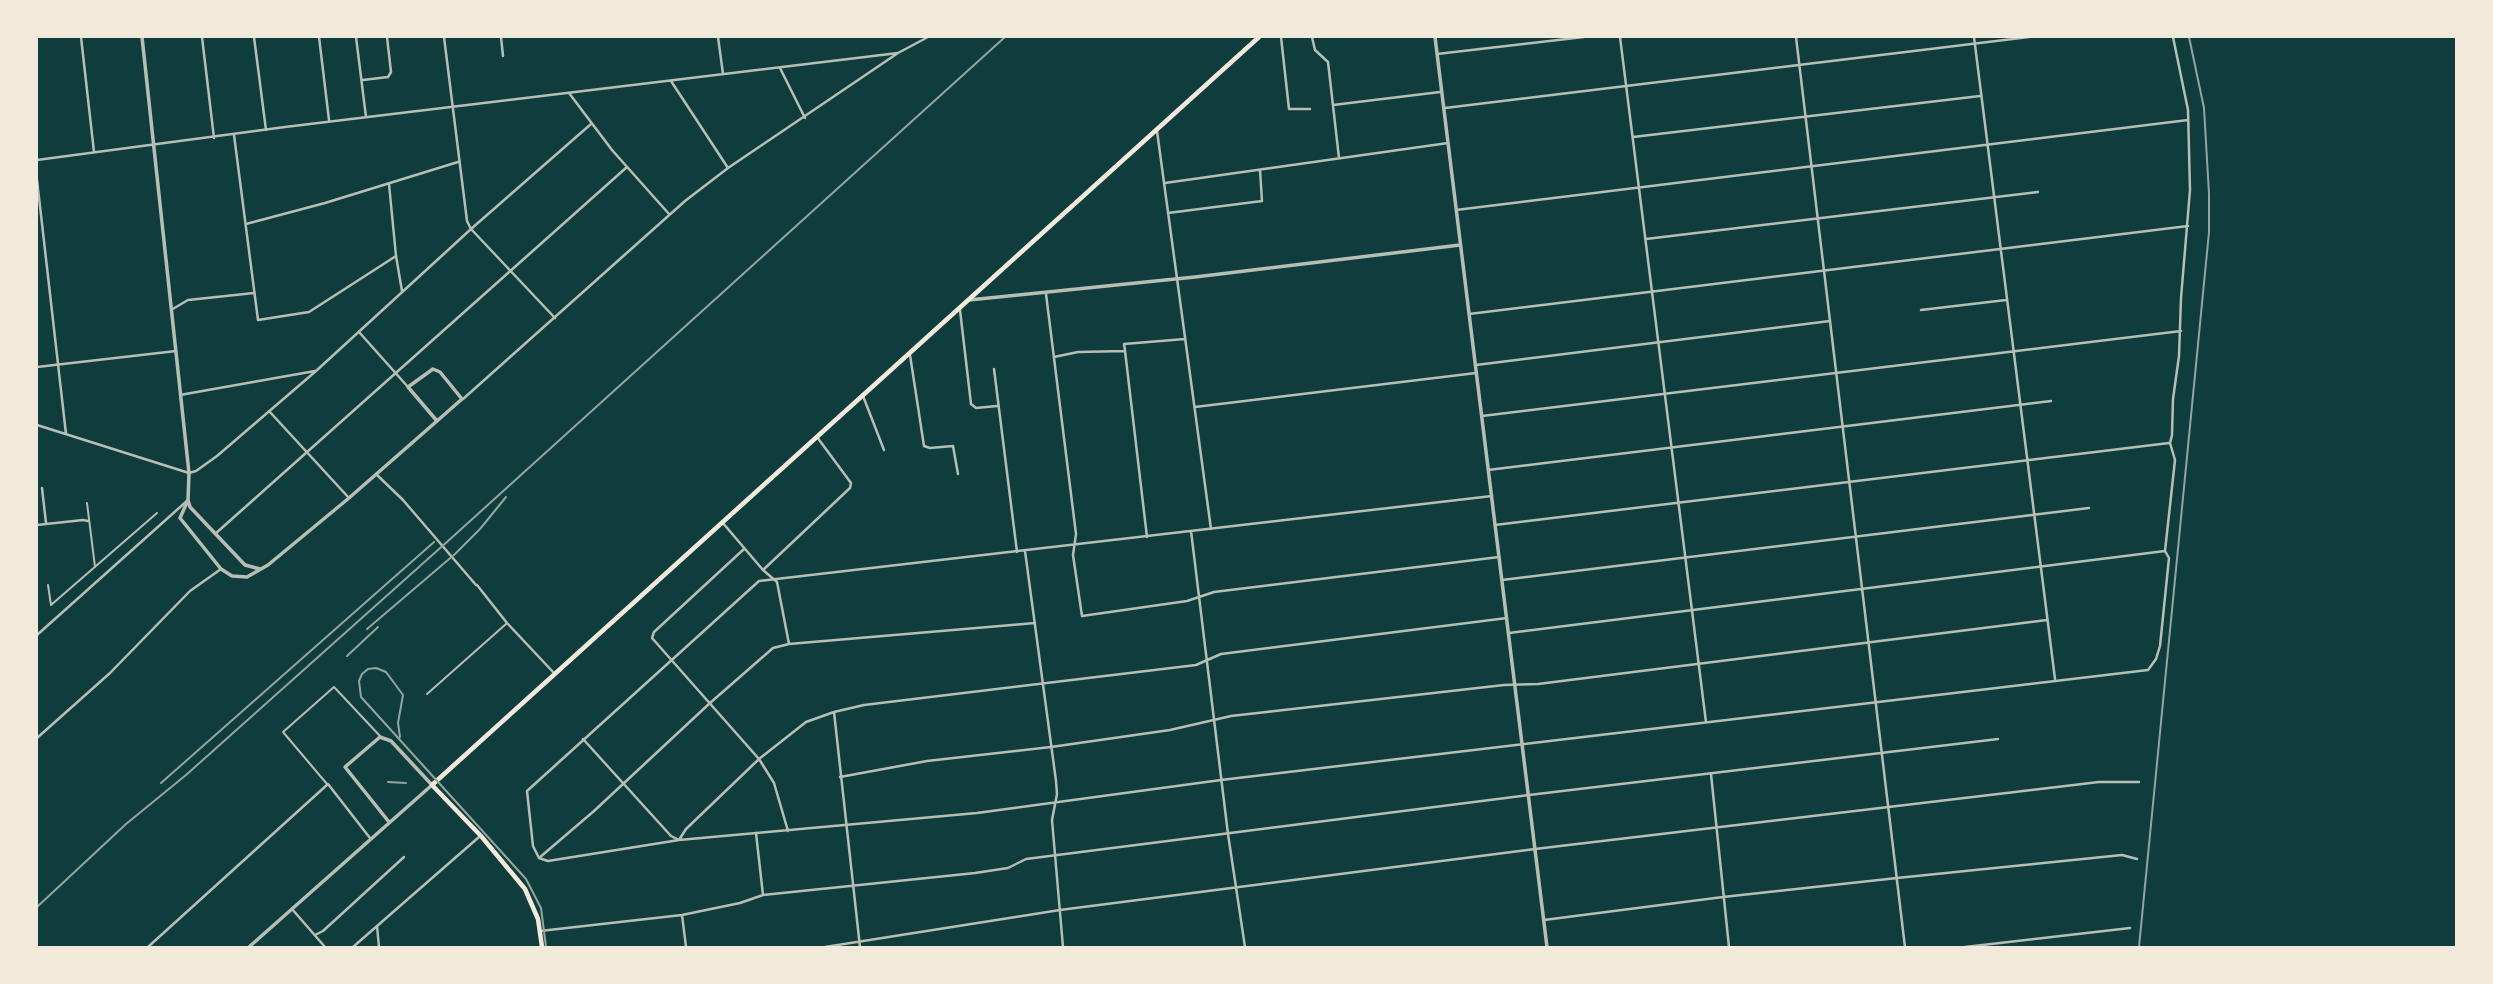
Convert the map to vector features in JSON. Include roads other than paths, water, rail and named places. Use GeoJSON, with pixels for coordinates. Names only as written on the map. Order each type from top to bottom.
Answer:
{"type":"FeatureCollection","features":[{"type":"Feature","properties":{"kind":"main road"},"geometry":{"type":"LineString","coordinates":[[542,947],[540,931],[525,889],[481,835],[432,785],[1259,37]]}},
{"type":"Feature","properties":{"kind":"street"},"geometry":{"type":"LineString","coordinates":[[81,37],[94,153]]}},
{"type":"Feature","properties":{"kind":"street"},"geometry":{"type":"LineString","coordinates":[[142,37],[176,351],[188,473],[188,500],[190,507],[245,565],[262,569]]}},
{"type":"Feature","properties":{"kind":"street"},"geometry":{"type":"LineString","coordinates":[[202,37],[214,138]]}},
{"type":"Feature","properties":{"kind":"street"},"geometry":{"type":"LineString","coordinates":[[254,37],[266,130]]}},
{"type":"Feature","properties":{"kind":"street"},"geometry":{"type":"LineString","coordinates":[[319,37],[329,122]]}},
{"type":"Feature","properties":{"kind":"street"},"geometry":{"type":"LineString","coordinates":[[356,37],[366,117]]}},
{"type":"Feature","properties":{"kind":"street"},"geometry":{"type":"LineString","coordinates":[[361,81],[388,77],[391,72],[387,37]]}},
{"type":"Feature","properties":{"kind":"street"},"geometry":{"type":"LineString","coordinates":[[444,37],[467,221],[471,229],[555,318]]}},
{"type":"Feature","properties":{"kind":"street"},"geometry":{"type":"LineString","coordinates":[[501,37],[503,55]]}},
{"type":"Feature","properties":{"kind":"street"},"geometry":{"type":"LineString","coordinates":[[718,37],[723,75]]}},
{"type":"Feature","properties":{"kind":"street"},"geometry":{"type":"LineString","coordinates":[[188,500],[180,518],[221,569],[241,578],[262,569],[349,498],[670,215],[728,168],[898,53],[928,37]]}},
{"type":"Feature","properties":{"kind":"street"},"geometry":{"type":"LineString","coordinates":[[1281,37],[1289,109],[1310,109]]}},
{"type":"Feature","properties":{"kind":"street"},"geometry":{"type":"LineString","coordinates":[[1312,37],[1315,50],[1328,62],[1339,158]]}},
{"type":"Feature","properties":{"kind":"street"},"geometry":{"type":"LineString","coordinates":[[1434,37],[1547,947]]}},
{"type":"Feature","properties":{"kind":"street"},"geometry":{"type":"LineString","coordinates":[[1437,54],[1584,37]]}},
{"type":"Feature","properties":{"kind":"street"},"geometry":{"type":"LineString","coordinates":[[1620,37],[1706,722]]}},
{"type":"Feature","properties":{"kind":"street"},"geometry":{"type":"LineString","coordinates":[[1796,37],[1905,947]]}},
{"type":"Feature","properties":{"kind":"street"},"geometry":{"type":"LineString","coordinates":[[1975,37],[2055,681]]}},
{"type":"Feature","properties":{"kind":"street"},"geometry":{"type":"LineString","coordinates":[[1443,108],[2029,37]]}},
{"type":"Feature","properties":{"kind":"street"},"geometry":{"type":"LineString","coordinates":[[1492,496],[759,580],[527,791],[533,846],[539,858],[548,861],[679,841],[1056,803],[1222,780],[2148,670],[2156,659],[2160,646],[2169,558],[2165,551],[2175,460],[2170,443],[2181,331],[2191,163],[2189,120],[2174,37]]}},
{"type":"Feature","properties":{"kind":"street"},"geometry":{"type":"LineString","coordinates":[[37,160],[898,53]]}},
{"type":"Feature","properties":{"kind":"street"},"geometry":{"type":"LineString","coordinates":[[780,68],[805,118]]}},
{"type":"Feature","properties":{"kind":"street"},"geometry":{"type":"LineString","coordinates":[[671,81],[728,168]]}},
{"type":"Feature","properties":{"kind":"street"},"geometry":{"type":"LineString","coordinates":[[1333,105],[1441,92]]}},
{"type":"Feature","properties":{"kind":"street"},"geometry":{"type":"LineString","coordinates":[[569,93],[591,124],[670,215]]}},
{"type":"Feature","properties":{"kind":"street"},"geometry":{"type":"LineString","coordinates":[[1633,137],[1982,96]]}},
{"type":"Feature","properties":{"kind":"street"},"geometry":{"type":"LineString","coordinates":[[1456,210],[2189,120]]}},
{"type":"Feature","properties":{"kind":"street"},"geometry":{"type":"LineString","coordinates":[[37,425],[188,473],[208,463],[316,371],[591,124]]}},
{"type":"Feature","properties":{"kind":"street"},"geometry":{"type":"LineString","coordinates":[[1157,128],[1211,529]]}},
{"type":"Feature","properties":{"kind":"street"},"geometry":{"type":"LineString","coordinates":[[234,135],[258,320],[309,312],[396,256]]}},
{"type":"Feature","properties":{"kind":"street"},"geometry":{"type":"LineString","coordinates":[[1164,183],[1448,144]]}},
{"type":"Feature","properties":{"kind":"street"},"geometry":{"type":"LineString","coordinates":[[246,224],[460,162]]}},
{"type":"Feature","properties":{"kind":"street"},"geometry":{"type":"LineString","coordinates":[[215,534],[627,167]]}},
{"type":"Feature","properties":{"kind":"street"},"geometry":{"type":"LineString","coordinates":[[1168,213],[1262,201],[1260,170]]}},
{"type":"Feature","properties":{"kind":"street"},"geometry":{"type":"LineString","coordinates":[[37,180],[66,433]]}},
{"type":"Feature","properties":{"kind":"street"},"geometry":{"type":"LineString","coordinates":[[389,184],[402,292]]}},
{"type":"Feature","properties":{"kind":"street"},"geometry":{"type":"LineString","coordinates":[[1646,239],[2038,192]]}},
{"type":"Feature","properties":{"kind":"street"},"geometry":{"type":"LineString","coordinates":[[1469,314],[2188,226]]}},
{"type":"Feature","properties":{"kind":"street"},"geometry":{"type":"LineString","coordinates":[[966,301],[1460,245]]}},
{"type":"Feature","properties":{"kind":"street"},"geometry":{"type":"LineString","coordinates":[[171,310],[188,300],[254,293]]}},
{"type":"Feature","properties":{"kind":"street"},"geometry":{"type":"LineString","coordinates":[[1046,294],[1076,534],[1073,545],[1082,616],[1187,601],[1214,592],[1499,557]]}},
{"type":"Feature","properties":{"kind":"street"},"geometry":{"type":"LineString","coordinates":[[1921,310],[2007,300]]}},
{"type":"Feature","properties":{"kind":"street"},"geometry":{"type":"LineString","coordinates":[[959,307],[971,404],[976,408],[998,406]]}},
{"type":"Feature","properties":{"kind":"street"},"geometry":{"type":"LineString","coordinates":[[1475,365],[1830,321]]}},
{"type":"Feature","properties":{"kind":"street"},"geometry":{"type":"LineString","coordinates":[[1482,416],[2181,331]]}},
{"type":"Feature","properties":{"kind":"street"},"geometry":{"type":"LineString","coordinates":[[359,332],[437,421]]}},
{"type":"Feature","properties":{"kind":"street"},"geometry":{"type":"LineString","coordinates":[[1147,537],[1124,344],[1185,339]]}},
{"type":"Feature","properties":{"kind":"street"},"geometry":{"type":"LineString","coordinates":[[37,367],[176,351]]}},
{"type":"Feature","properties":{"kind":"street"},"geometry":{"type":"LineString","coordinates":[[910,351],[924,446],[953,446],[958,474]]}},
{"type":"Feature","properties":{"kind":"street"},"geometry":{"type":"LineString","coordinates":[[1054,357],[1070,353],[1125,351]]}},
{"type":"Feature","properties":{"kind":"street"},"geometry":{"type":"LineString","coordinates":[[408,387],[430,369],[436,369],[462,399]]}},
{"type":"Feature","properties":{"kind":"street"},"geometry":{"type":"LineString","coordinates":[[994,369],[1017,552]]}},
{"type":"Feature","properties":{"kind":"street"},"geometry":{"type":"LineString","coordinates":[[180,395],[316,371]]}},
{"type":"Feature","properties":{"kind":"street"},"geometry":{"type":"LineString","coordinates":[[1194,407],[1476,373]]}},
{"type":"Feature","properties":{"kind":"street"},"geometry":{"type":"LineString","coordinates":[[863,396],[884,450]]}},
{"type":"Feature","properties":{"kind":"street"},"geometry":{"type":"LineString","coordinates":[[1488,470],[2051,401]]}},
{"type":"Feature","properties":{"kind":"street"},"geometry":{"type":"LineString","coordinates":[[269,411],[349,498]]}},
{"type":"Feature","properties":{"kind":"street"},"geometry":{"type":"LineString","coordinates":[[763,570],[850,488],[851,483],[817,437]]}},
{"type":"Feature","properties":{"kind":"street"},"geometry":{"type":"LineString","coordinates":[[1495,525],[2170,443]]}},
{"type":"Feature","properties":{"kind":"street"},"geometry":{"type":"LineString","coordinates":[[376,474],[403,500],[507,623],[554,673]]}},
{"type":"Feature","properties":{"kind":"street"},"geometry":{"type":"LineString","coordinates":[[42,488],[46,524]]}},
{"type":"Feature","properties":{"kind":"street"},"geometry":{"type":"LineString","coordinates":[[37,635],[188,500]]}},
{"type":"Feature","properties":{"kind":"street"},"geometry":{"type":"LineString","coordinates":[[1502,580],[2089,509]]}},
{"type":"Feature","properties":{"kind":"street"},"geometry":{"type":"LineString","coordinates":[[37,525],[89,521]]}},
{"type":"Feature","properties":{"kind":"street"},"geometry":{"type":"LineString","coordinates":[[722,522],[763,570],[777,582],[789,645]]}},
{"type":"Feature","properties":{"kind":"street"},"geometry":{"type":"LineString","coordinates":[[1191,531],[1228,834],[1245,947]]}},
{"type":"Feature","properties":{"kind":"street"},"geometry":{"type":"LineString","coordinates":[[744,549],[652,635],[760,759],[774,783],[788,831]]}},
{"type":"Feature","properties":{"kind":"street"},"geometry":{"type":"LineString","coordinates":[[1025,551],[1056,781],[1056,803],[1052,820],[1063,947]]}},
{"type":"Feature","properties":{"kind":"street"},"geometry":{"type":"LineString","coordinates":[[1508,633],[2165,551]]}},
{"type":"Feature","properties":{"kind":"street"},"geometry":{"type":"LineString","coordinates":[[37,738],[110,673],[190,591],[221,569]]}},
{"type":"Feature","properties":{"kind":"street"},"geometry":{"type":"LineString","coordinates":[[679,841],[686,829],[760,759],[806,722],[834,712],[864,705],[1196,665],[1221,654],[1507,618]]}},
{"type":"Feature","properties":{"kind":"street"},"geometry":{"type":"LineString","coordinates":[[840,777],[927,761],[1170,730],[1214,719],[1463,689],[1699,665],[2047,620]]}},
{"type":"Feature","properties":{"kind":"street"},"geometry":{"type":"LineString","coordinates":[[539,858],[773,648],[1035,623]]}},
{"type":"Feature","properties":{"kind":"street"},"geometry":{"type":"LineString","coordinates":[[834,712],[860,947]]}},
{"type":"Feature","properties":{"kind":"street"},"geometry":{"type":"LineString","coordinates":[[249,947],[432,785],[391,741],[380,737],[345,767],[389,822]]}},
{"type":"Feature","properties":{"kind":"street"},"geometry":{"type":"LineString","coordinates":[[583,739],[671,836],[679,841]]}},
{"type":"Feature","properties":{"kind":"street"},"geometry":{"type":"LineString","coordinates":[[540,931],[682,915],[740,903],[763,895],[975,873],[1008,868],[1026,859],[1529,794],[1998,739]]}},
{"type":"Feature","properties":{"kind":"street"},"geometry":{"type":"LineString","coordinates":[[1711,774],[1729,947]]}},
{"type":"Feature","properties":{"kind":"street"},"geometry":{"type":"LineString","coordinates":[[825,947],[1060,910],[1535,849],[2099,782],[2138,782]]}},
{"type":"Feature","properties":{"kind":"street"},"geometry":{"type":"LineString","coordinates":[[148,947],[328,784],[370,838]]}},
{"type":"Feature","properties":{"kind":"street"},"geometry":{"type":"LineString","coordinates":[[756,833],[763,895]]}},
{"type":"Feature","properties":{"kind":"street"},"geometry":{"type":"LineString","coordinates":[[353,947],[481,835]]}},
{"type":"Feature","properties":{"kind":"street"},"geometry":{"type":"LineString","coordinates":[[1544,920],[1897,878],[2122,855],[2137,859]]}},
{"type":"Feature","properties":{"kind":"street"},"geometry":{"type":"LineString","coordinates":[[315,935],[321,934],[404,857]]}},
{"type":"Feature","properties":{"kind":"street"},"geometry":{"type":"LineString","coordinates":[[292,909],[325,947]]}},
{"type":"Feature","properties":{"kind":"street"},"geometry":{"type":"LineString","coordinates":[[682,915],[686,947]]}},
{"type":"Feature","properties":{"kind":"street"},"geometry":{"type":"LineString","coordinates":[[377,926],[379,947]]}},
{"type":"Feature","properties":{"kind":"street"},"geometry":{"type":"LineString","coordinates":[[1965,947],[2010,945],[2130,928]]}},
{"type":"Feature","properties":{"kind":"lane"},"geometry":{"type":"LineString","coordinates":[[87,503],[95,567]]}},
{"type":"Feature","properties":{"kind":"lane"},"geometry":{"type":"LineString","coordinates":[[48,585],[51,605],[157,513]]}},
{"type":"Feature","properties":{"kind":"lane"},"geometry":{"type":"LineString","coordinates":[[427,694],[507,623]]}},
{"type":"Feature","properties":{"kind":"lane"},"geometry":{"type":"LineString","coordinates":[[328,784],[283,732],[334,687],[380,737]]}},
{"type":"Feature","properties":{"kind":"tram line"},"geometry":{"type":"LineString","coordinates":[[400,737],[398,723],[403,695],[386,672],[376,668],[368,669],[359,681],[361,697],[526,879],[541,908],[546,947]]}},
{"type":"Feature","properties":{"kind":"railway"},"geometry":{"type":"LineString","coordinates":[[37,907],[126,824],[186,775],[448,541],[1005,37]]}},
{"type":"Feature","properties":{"kind":"railway"},"geometry":{"type":"LineString","coordinates":[[2139,947],[2209,232],[2204,108],[2189,37]]}},
{"type":"Feature","properties":{"kind":"railway"},"geometry":{"type":"LineString","coordinates":[[367,629],[455,554],[506,497]]}},
{"type":"Feature","properties":{"kind":"railway"},"geometry":{"type":"LineString","coordinates":[[161,783],[434,542]]}},
{"type":"Feature","properties":{"kind":"railway"},"geometry":{"type":"LineString","coordinates":[[347,656],[378,627]]}},
{"type":"Feature","properties":{"kind":"railway"},"geometry":{"type":"LineString","coordinates":[[388,782],[406,783]]}}]}
